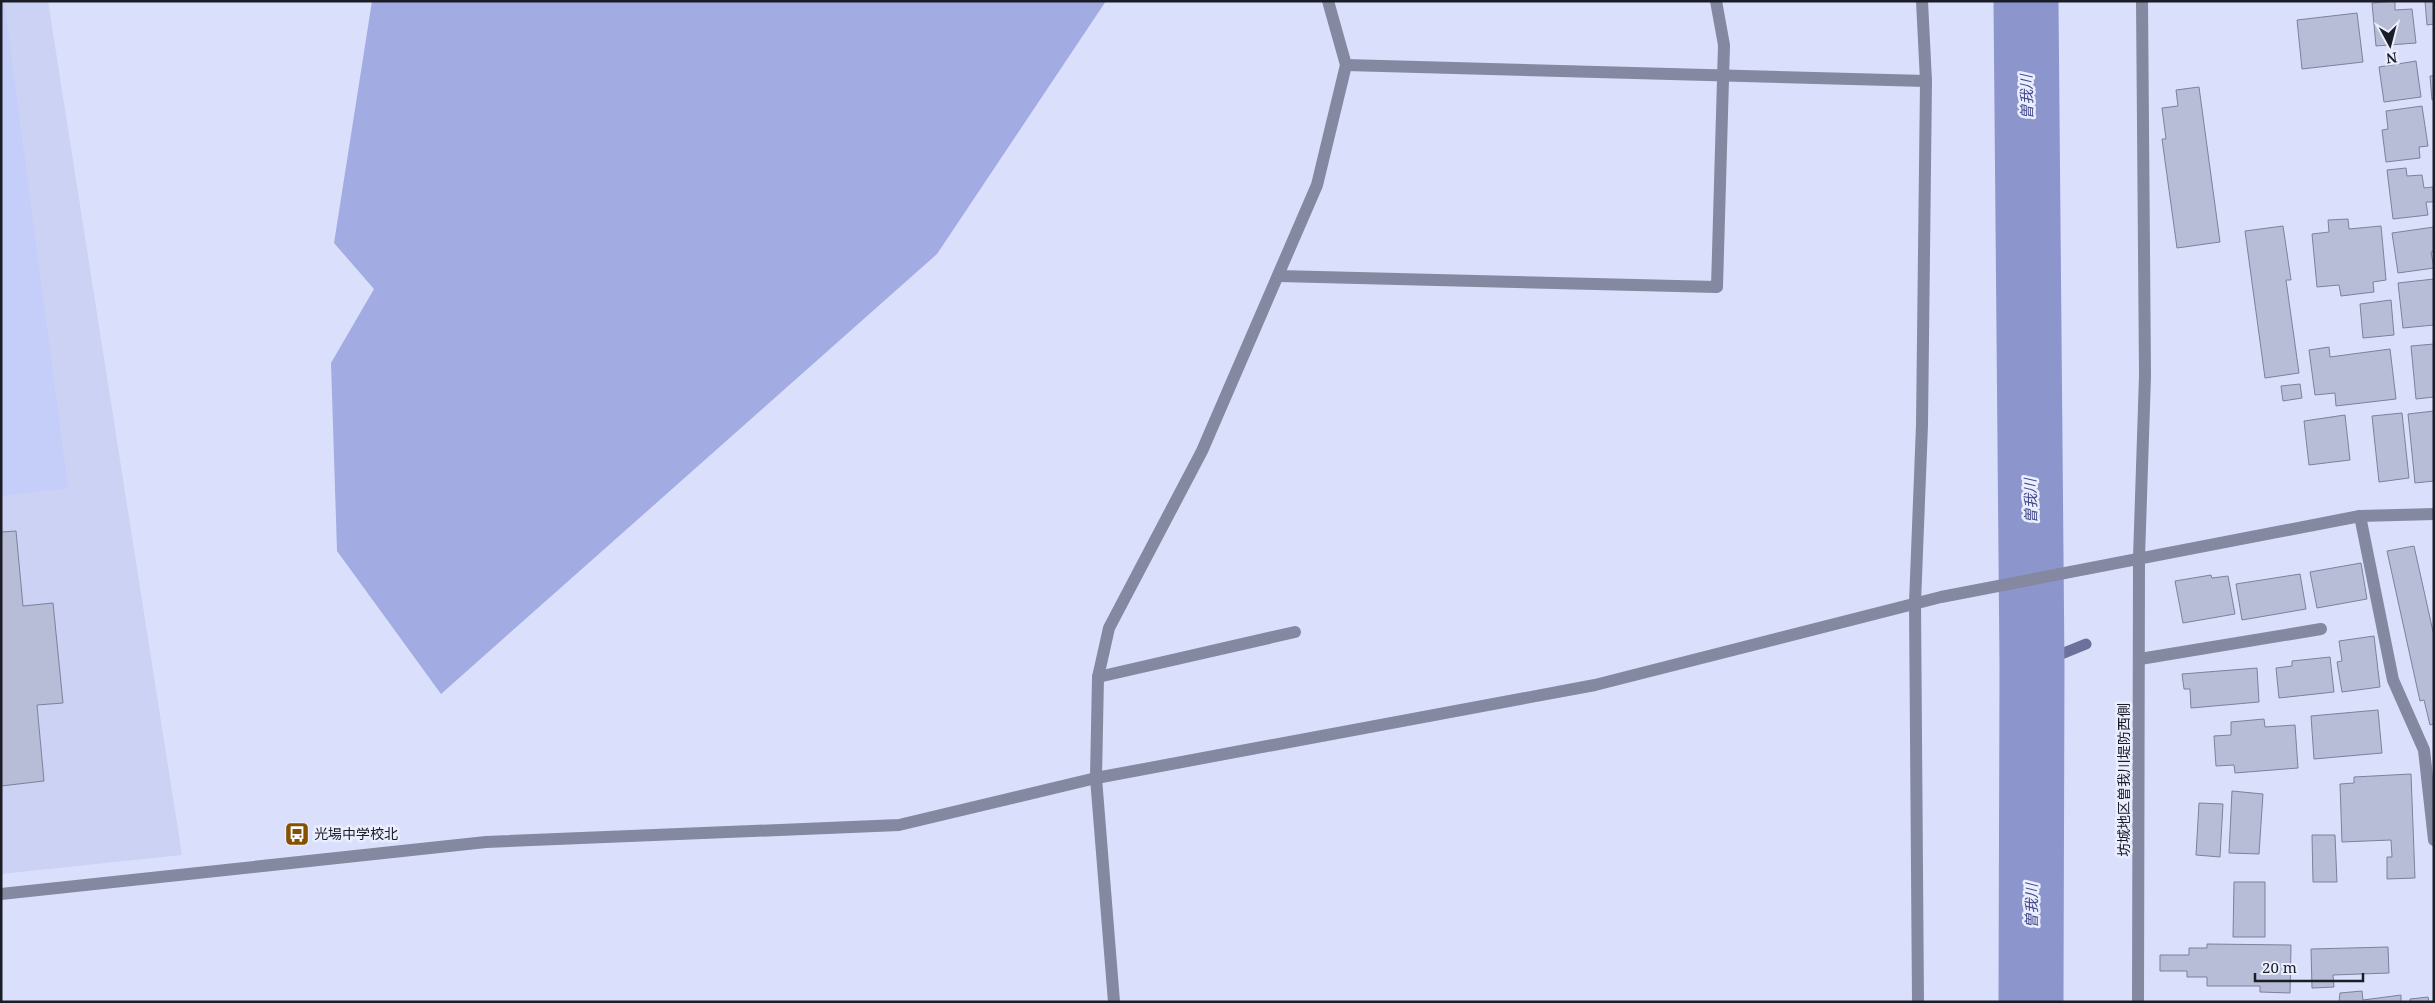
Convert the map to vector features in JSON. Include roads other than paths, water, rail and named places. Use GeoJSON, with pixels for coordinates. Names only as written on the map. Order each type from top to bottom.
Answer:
{"type":"FeatureCollection","features":[{"type":"Feature","properties":{"kind":"street"},"geometry":{"type":"LineString","coordinates":[[1114,1002],[1096,778],[1098,677],[1109,628],[1202,451],[1317,185],[1346,65],[1328,1]]}},
{"type":"Feature","properties":{"kind":"street"},"geometry":{"type":"LineString","coordinates":[[1279,276],[1717,286],[1724,45],[1716,1]]}},
{"type":"Feature","properties":{"kind":"street"},"geometry":{"type":"LineString","coordinates":[[1918,1002],[1915,603],[1922,425],[1926,81],[1922,1]]}},
{"type":"Feature","properties":{"kind":"street","name":"坊城地区曽我川堤防西側"},"geometry":{"type":"LineString","coordinates":[[2138,1002],[2139,558],[2145,376],[2142,1]]}},
{"type":"Feature","properties":{"kind":"street"},"geometry":{"type":"LineString","coordinates":[[1346,65],[1926,81]]}},
{"type":"Feature","properties":{"kind":"street"},"geometry":{"type":"LineString","coordinates":[[1,894],[486,842],[899,826],[1096,778],[1595,685],[1942,597],[2360,516],[2434,514]]}},
{"type":"Feature","properties":{"kind":"street"},"geometry":{"type":"LineString","coordinates":[[2360,516],[2393,680],[2424,750],[2434,840]]}},
{"type":"Feature","properties":{"kind":"street"},"geometry":{"type":"LineString","coordinates":[[2140,659],[2321,629]]}},
{"type":"Feature","properties":{"kind":"street"},"geometry":{"type":"LineString","coordinates":[[1098,677],[1295,632]]}},
{"type":"Feature","properties":{"kind":"waterway","name":"曽我川"},"geometry":{"type":"LineString","coordinates":[[2026,1],[2032,666],[2031,1002]]}},
{"type":"Feature","properties":{"kind":"waterway"},"geometry":{"type":"LineString","coordinates":[[2032,666],[2086,644]]}},
{"type":"Feature","properties":{"kind":"place","name":"光場中学校北"},"geometry":{"type":"Point","coordinates":[297,834]}}]}
